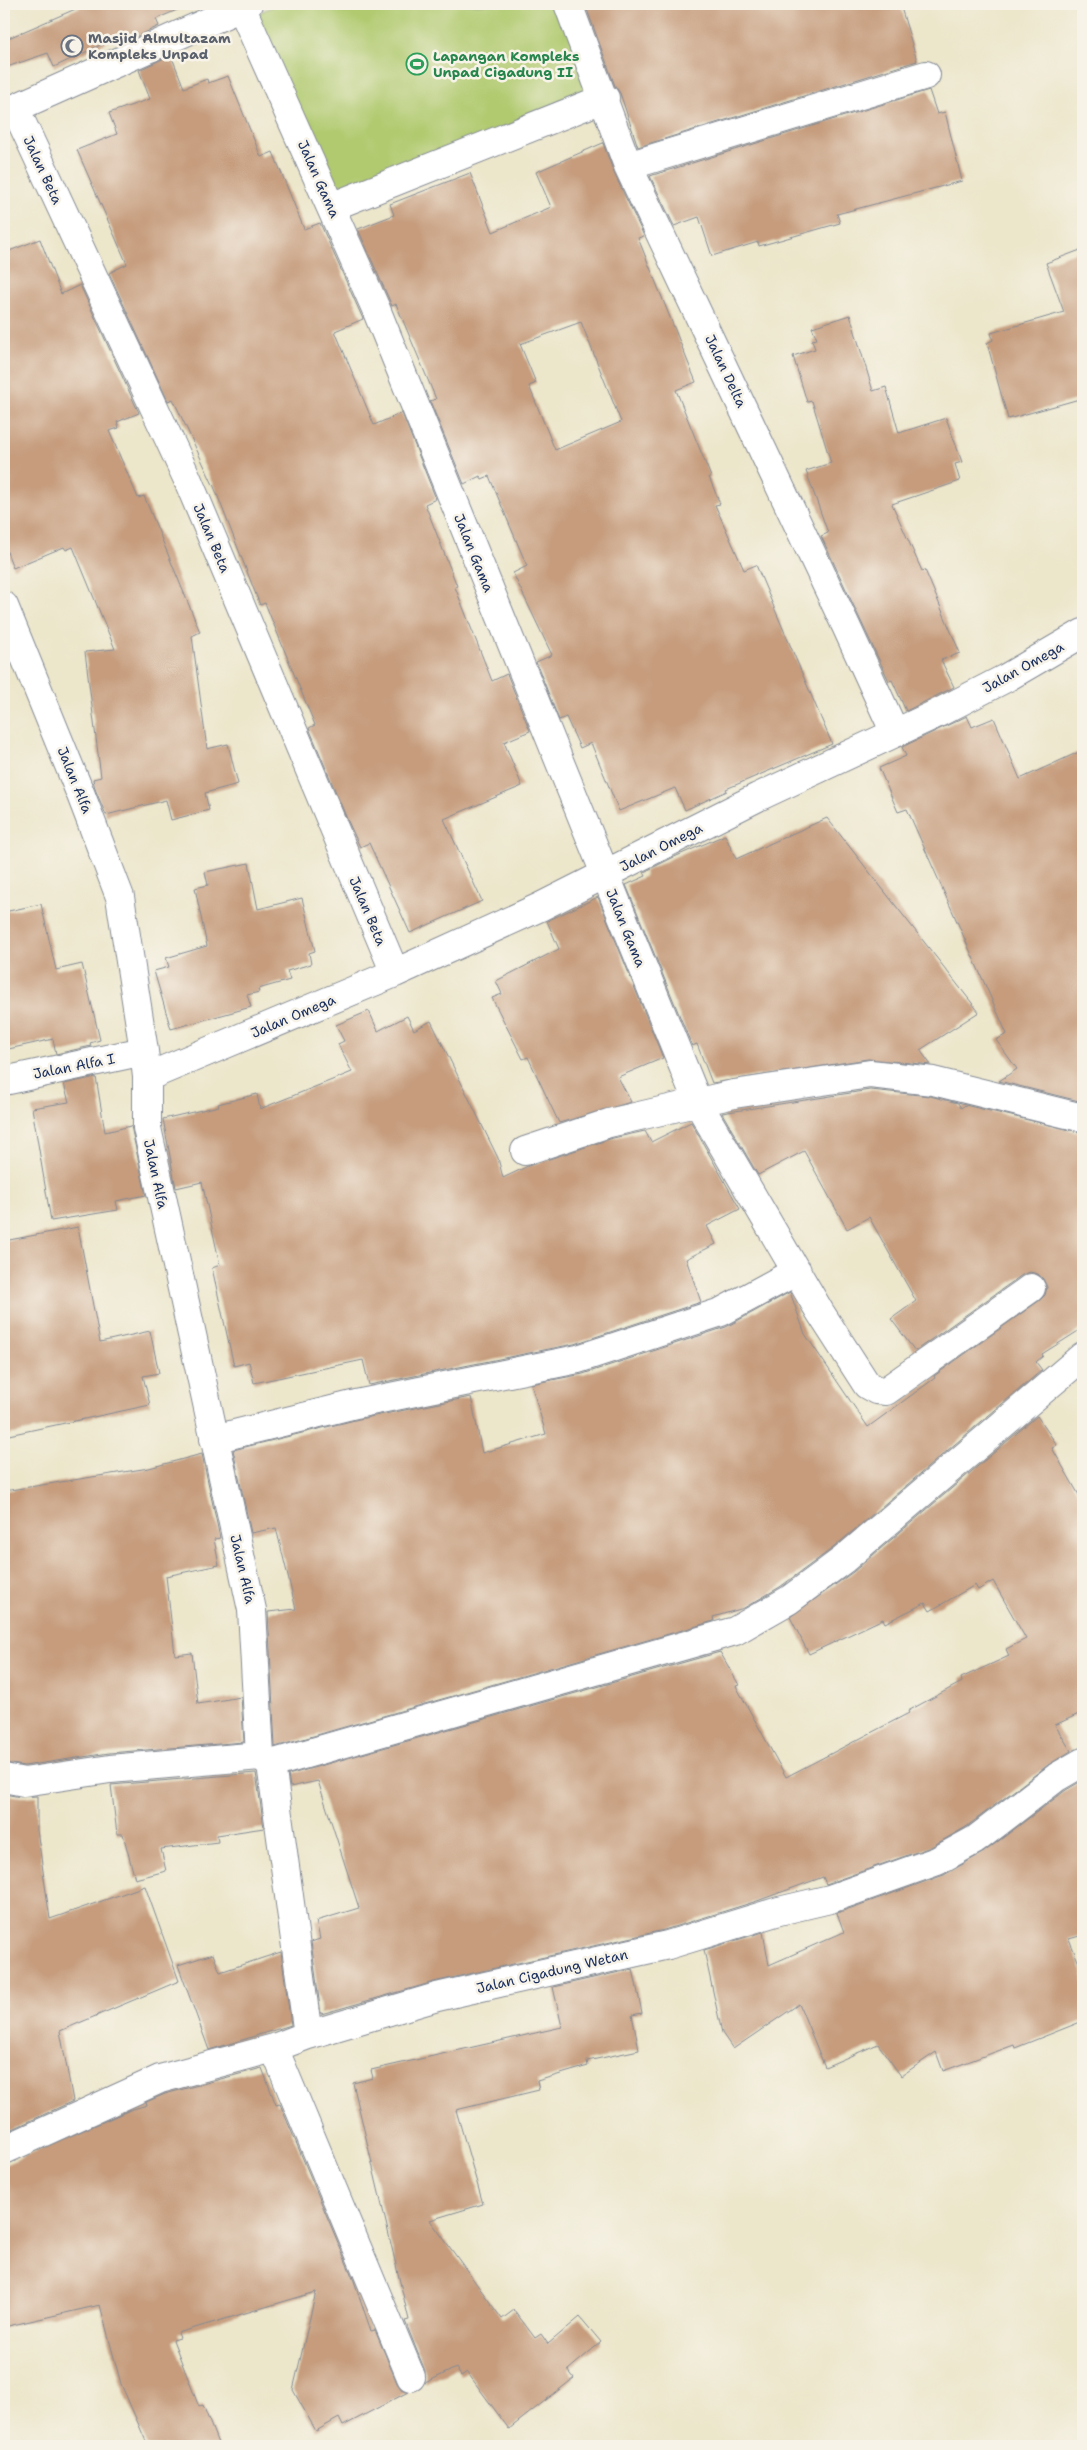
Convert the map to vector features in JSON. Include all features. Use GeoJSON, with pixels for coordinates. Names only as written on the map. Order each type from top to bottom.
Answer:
{"type":"FeatureCollection","features":[{"type":"Feature","properties":{"kind":"street","name":"Jalan Delta"},"geometry":{"type":"LineString","coordinates":[[568,4],[605,98],[628,166],[846,626],[895,734]]}},
{"type":"Feature","properties":{"kind":"street"},"geometry":{"type":"LineString","coordinates":[[9,111],[243,5]]}},
{"type":"Feature","properties":{"kind":"street","name":"Jalan Gama"},"geometry":{"type":"LineString","coordinates":[[243,5],[376,309],[604,876],[698,1103],[867,1385],[876,1390],[886,1391],[1031,1288]]}},
{"type":"Feature","properties":{"kind":"street"},"geometry":{"type":"LineString","coordinates":[[628,166],[926,76]]}},
{"type":"Feature","properties":{"kind":"street"},"geometry":{"type":"LineString","coordinates":[[331,207],[605,98]]}},
{"type":"Feature","properties":{"kind":"street","name":"Jalan Beta"},"geometry":{"type":"LineString","coordinates":[[9,111],[187,478],[395,974]]}},
{"type":"Feature","properties":{"kind":"street","name":"Jalan Alfa"},"geometry":{"type":"LineString","coordinates":[[4,606],[82,795],[120,897],[145,1064],[147,1128],[252,1610],[266,1760],[308,2035]]}},
{"type":"Feature","properties":{"kind":"street","name":"Jalan Omega"},"geometry":{"type":"LineString","coordinates":[[145,1064],[395,974],[604,876],[758,797],[895,734],[1006,678],[1083,632]]}},
{"type":"Feature","properties":{"kind":"street","name":"Jalan Alfa I"},"geometry":{"type":"LineString","coordinates":[[4,1081],[145,1064]]}},
{"type":"Feature","properties":{"kind":"street"},"geometry":{"type":"LineString","coordinates":[[525,1151],[609,1123],[698,1103],[744,1093],[870,1074],[933,1081],[1083,1118]]}},
{"type":"Feature","properties":{"kind":"street"},"geometry":{"type":"LineString","coordinates":[[214,1439],[356,1404],[578,1359],[721,1312],[797,1271]]}},
{"type":"Feature","properties":{"kind":"street"},"geometry":{"type":"LineString","coordinates":[[4,1778],[24,1782],[110,1769],[266,1760],[735,1631],[789,1600],[842,1560],[1083,1356]]}},
{"type":"Feature","properties":{"kind":"street","name":"Jalan Cigadung Wetan"},"geometry":{"type":"LineString","coordinates":[[4,2150],[160,2079],[274,2048],[308,2035],[437,1997],[668,1945],[779,1911],[830,1899],[936,1861],[975,1840],[1057,1777],[1083,1762]]}},
{"type":"Feature","properties":{"kind":"street"},"geometry":{"type":"LineString","coordinates":[[274,2048],[410,2377]]}},
{"type":"Feature","properties":{"kind":"green space"},"geometry":{"type":"Polygon","coordinates":[[[278,4],[562,4],[597,95],[336,197],[252,16],[278,4]]]}},
{"type":"Feature","properties":{"kind":"building","name":"Masjid Almultazam Kompleks Unpad"},"geometry":{"type":"Polygon","coordinates":[[[87,4],[191,4],[156,19],[159,26],[127,41],[124,34],[54,67],[48,53],[4,68],[4,40],[87,4]]]}},
{"type":"Feature","properties":{"kind":"building"},"geometry":{"type":"Polygon","coordinates":[[[585,4],[900,4],[917,61],[638,147],[620,93],[615,86],[585,4]]]}},
{"type":"Feature","properties":{"kind":"building"},"geometry":{"type":"Polygon","coordinates":[[[171,55],[184,88],[207,79],[208,83],[228,76],[261,157],[273,152],[304,229],[320,223],[363,319],[335,331],[374,425],[402,413],[436,499],[425,504],[492,681],[507,674],[530,731],[504,742],[522,786],[444,819],[482,901],[410,933],[369,843],[360,847],[347,819],[309,728],[315,725],[265,603],[260,605],[215,489],[173,399],[168,401],[109,273],[127,264],[77,150],[117,134],[109,113],[150,99],[139,70],[171,55]]]}},
{"type":"Feature","properties":{"kind":"building"},"geometry":{"type":"Polygon","coordinates":[[[929,90],[937,114],[945,112],[962,181],[837,214],[840,223],[759,246],[758,242],[712,256],[699,217],[674,226],[650,176],[929,90]]]}},
{"type":"Feature","properties":{"kind":"building"},"geometry":{"type":"Polygon","coordinates":[[[603,143],[614,173],[644,236],[638,238],[696,382],[676,390],[711,477],[709,477],[720,504],[715,505],[744,570],[756,565],[832,744],[726,789],[727,791],[685,810],[675,788],[619,811],[591,743],[580,748],[566,717],[559,720],[536,662],[552,655],[513,573],[527,566],[489,476],[482,479],[480,476],[464,484],[430,401],[436,399],[396,304],[392,306],[358,229],[394,215],[390,204],[470,173],[493,232],[551,207],[536,172],[603,143]],[[581,322],[520,344],[536,383],[529,386],[555,450],[621,422],[581,322]]]}},
{"type":"Feature","properties":{"kind":"building"},"geometry":{"type":"Polygon","coordinates":[[[40,239],[61,294],[80,285],[139,413],[117,422],[119,428],[109,431],[138,498],[144,496],[200,632],[192,636],[207,749],[228,744],[238,784],[205,793],[209,810],[171,820],[166,800],[106,815],[95,789],[93,779],[101,777],[85,652],[115,649],[73,547],[66,550],[64,547],[13,568],[4,544],[4,253],[40,239]]]}},
{"type":"Feature","properties":{"kind":"building"},"geometry":{"type":"Polygon","coordinates":[[[1083,249],[1083,398],[1008,419],[987,343],[993,340],[991,333],[1064,312],[1046,263],[1083,249]]]}},
{"type":"Feature","properties":{"kind":"building"},"geometry":{"type":"Polygon","coordinates":[[[850,315],[873,391],[886,387],[899,433],[946,418],[962,462],[955,464],[960,481],[892,504],[922,571],[925,570],[960,653],[941,660],[954,687],[906,711],[892,680],[889,681],[821,536],[828,533],[806,471],[831,463],[812,401],[807,402],[793,356],[815,349],[812,340],[817,339],[812,327],[850,315]]]}},
{"type":"Feature","properties":{"kind":"building"},"geometry":{"type":"Polygon","coordinates":[[[967,716],[972,727],[994,718],[1020,779],[1083,750],[1083,1102],[999,1081],[1017,1069],[996,1040],[1007,1034],[907,809],[898,812],[879,768],[906,756],[902,747],[967,716]]]}},
{"type":"Feature","properties":{"kind":"building"},"geometry":{"type":"Polygon","coordinates":[[[827,818],[979,1012],[920,1050],[931,1065],[868,1059],[712,1083],[697,1044],[692,1046],[626,885],[646,876],[644,872],[725,835],[736,859],[827,818]]]}},
{"type":"Feature","properties":{"kind":"building"},"geometry":{"type":"Polygon","coordinates":[[[249,863],[258,909],[302,898],[315,951],[309,953],[311,964],[287,971],[290,980],[258,989],[259,992],[247,995],[251,1007],[171,1029],[154,971],[169,967],[166,958],[207,946],[195,888],[208,885],[205,872],[249,863]]]}},
{"type":"Feature","properties":{"kind":"building"},"geometry":{"type":"Polygon","coordinates":[[[598,897],[663,1058],[618,1077],[631,1102],[559,1123],[528,1057],[523,1059],[492,998],[502,994],[496,981],[559,949],[547,921],[598,897]]]}},
{"type":"Feature","properties":{"kind":"building"},"geometry":{"type":"Polygon","coordinates":[[[41,904],[56,970],[82,964],[100,1040],[90,1043],[91,1046],[56,1054],[53,1039],[4,1050],[4,912],[41,904]]]}},
{"type":"Feature","properties":{"kind":"building"},"geometry":{"type":"Polygon","coordinates":[[[369,1011],[378,1031],[407,1016],[414,1030],[431,1021],[498,1158],[503,1178],[528,1166],[613,1138],[645,1131],[651,1142],[691,1122],[740,1209],[707,1226],[716,1244],[686,1259],[701,1302],[574,1344],[369,1385],[363,1360],[254,1383],[249,1362],[234,1366],[212,1268],[220,1265],[202,1182],[176,1188],[163,1119],[219,1106],[218,1104],[257,1094],[260,1109],[352,1072],[338,1044],[344,1041],[336,1025],[369,1011]]]}},
{"type":"Feature","properties":{"kind":"building"},"geometry":{"type":"Polygon","coordinates":[[[96,1077],[105,1132],[131,1126],[146,1195],[116,1201],[118,1210],[51,1221],[32,1108],[69,1102],[64,1084],[96,1077]]]}},
{"type":"Feature","properties":{"kind":"building"},"geometry":{"type":"Polygon","coordinates":[[[870,1090],[930,1096],[958,1103],[961,1108],[965,1105],[1083,1133],[1083,1328],[1042,1354],[1043,1356],[1036,1362],[1042,1370],[833,1548],[780,1587],[744,1608],[713,1617],[714,1621],[275,1747],[268,1612],[296,1609],[276,1528],[251,1533],[233,1450],[359,1419],[471,1397],[482,1453],[546,1434],[531,1384],[583,1374],[726,1327],[790,1292],[805,1334],[868,1427],[1045,1295],[1047,1287],[1038,1274],[1030,1272],[1022,1275],[915,1351],[891,1319],[916,1301],[869,1217],[847,1229],[804,1151],[758,1175],[722,1113],[870,1090]]]}},
{"type":"Feature","properties":{"kind":"building"},"geometry":{"type":"Polygon","coordinates":[[[78,1227],[100,1342],[150,1331],[159,1373],[143,1376],[150,1405],[4,1436],[4,1241],[78,1227]]]}},
{"type":"Feature","properties":{"kind":"building"},"geometry":{"type":"Polygon","coordinates":[[[1037,1416],[1057,1445],[1052,1448],[1083,1502],[1083,1712],[1055,1725],[1071,1751],[1048,1765],[966,1827],[931,1847],[826,1884],[823,1877],[757,1901],[664,1930],[434,1982],[321,2014],[311,1942],[320,1939],[316,1921],[359,1908],[318,1781],[290,1787],[288,1775],[720,1652],[739,1685],[736,1686],[786,1777],[909,1713],[908,1711],[962,1682],[961,1678],[1009,1656],[1006,1649],[1026,1639],[993,1581],[978,1590],[975,1585],[930,1611],[925,1603],[885,1623],[883,1619],[809,1654],[790,1617],[853,1572],[1037,1416]]]}},
{"type":"Feature","properties":{"kind":"building"},"geometry":{"type":"Polygon","coordinates":[[[202,1454],[220,1538],[214,1539],[219,1565],[166,1576],[175,1655],[192,1653],[198,1704],[241,1697],[244,1742],[109,1753],[24,1766],[4,1763],[4,1491],[149,1468],[202,1454]]]}},
{"type":"Feature","properties":{"kind":"building"},"geometry":{"type":"Polygon","coordinates":[[[256,1773],[264,1828],[217,1835],[218,1842],[161,1849],[166,1871],[135,1879],[123,1834],[117,1834],[111,1785],[256,1773]]]}},
{"type":"Feature","properties":{"kind":"building"},"geometry":{"type":"Polygon","coordinates":[[[1083,1780],[1083,1935],[1069,1939],[1083,1973],[1083,2021],[1015,2048],[1014,2045],[943,2071],[936,2052],[901,2076],[878,2044],[825,2067],[799,2004],[733,2049],[722,2033],[704,1950],[763,1932],[769,1965],[844,1932],[837,1913],[944,1875],[984,1852],[1066,1790],[1083,1780]]]}},
{"type":"Feature","properties":{"kind":"building"},"geometry":{"type":"Polygon","coordinates":[[[4,1794],[21,1797],[37,1796],[37,1830],[50,1919],[145,1886],[179,1981],[60,2031],[73,2101],[4,2133],[4,1794]]]}},
{"type":"Feature","properties":{"kind":"building"},"geometry":{"type":"Polygon","coordinates":[[[281,1952],[291,2025],[209,2050],[178,1965],[213,1954],[220,1972],[281,1952]]]}},
{"type":"Feature","properties":{"kind":"building"},"geometry":{"type":"Polygon","coordinates":[[[633,1969],[642,2013],[632,2015],[639,2050],[587,2061],[588,2066],[537,2081],[539,2090],[456,2110],[483,2204],[430,2220],[502,2319],[514,2310],[535,2338],[541,2334],[548,2344],[580,2317],[601,2342],[568,2370],[574,2378],[509,2429],[467,2372],[461,2376],[456,2368],[425,2383],[425,2371],[405,2321],[409,2320],[353,2083],[373,2078],[371,2070],[562,2027],[553,1987],[633,1969]]]}},
{"type":"Feature","properties":{"kind":"building"},"geometry":{"type":"Polygon","coordinates":[[[262,2068],[276,2105],[280,2104],[354,2281],[371,2331],[375,2330],[397,2383],[401,2389],[408,2392],[343,2426],[339,2418],[316,2431],[293,2390],[316,2292],[178,2333],[180,2338],[173,2340],[199,2407],[203,2405],[219,2446],[148,2446],[121,2384],[100,2305],[4,2327],[4,2165],[130,2110],[147,2105],[146,2102],[165,2094],[262,2068]]]}},
{"type":"Feature","properties":{"kind":"place","name":"Masjid Almultazam Kompleks Unpad"},"geometry":{"type":"Point","coordinates":[72,46]}},
{"type":"Feature","properties":{"kind":"place","name":"Lapangan Kompleks Unpad Cigadung II"},"geometry":{"type":"Point","coordinates":[417,64]}}]}
